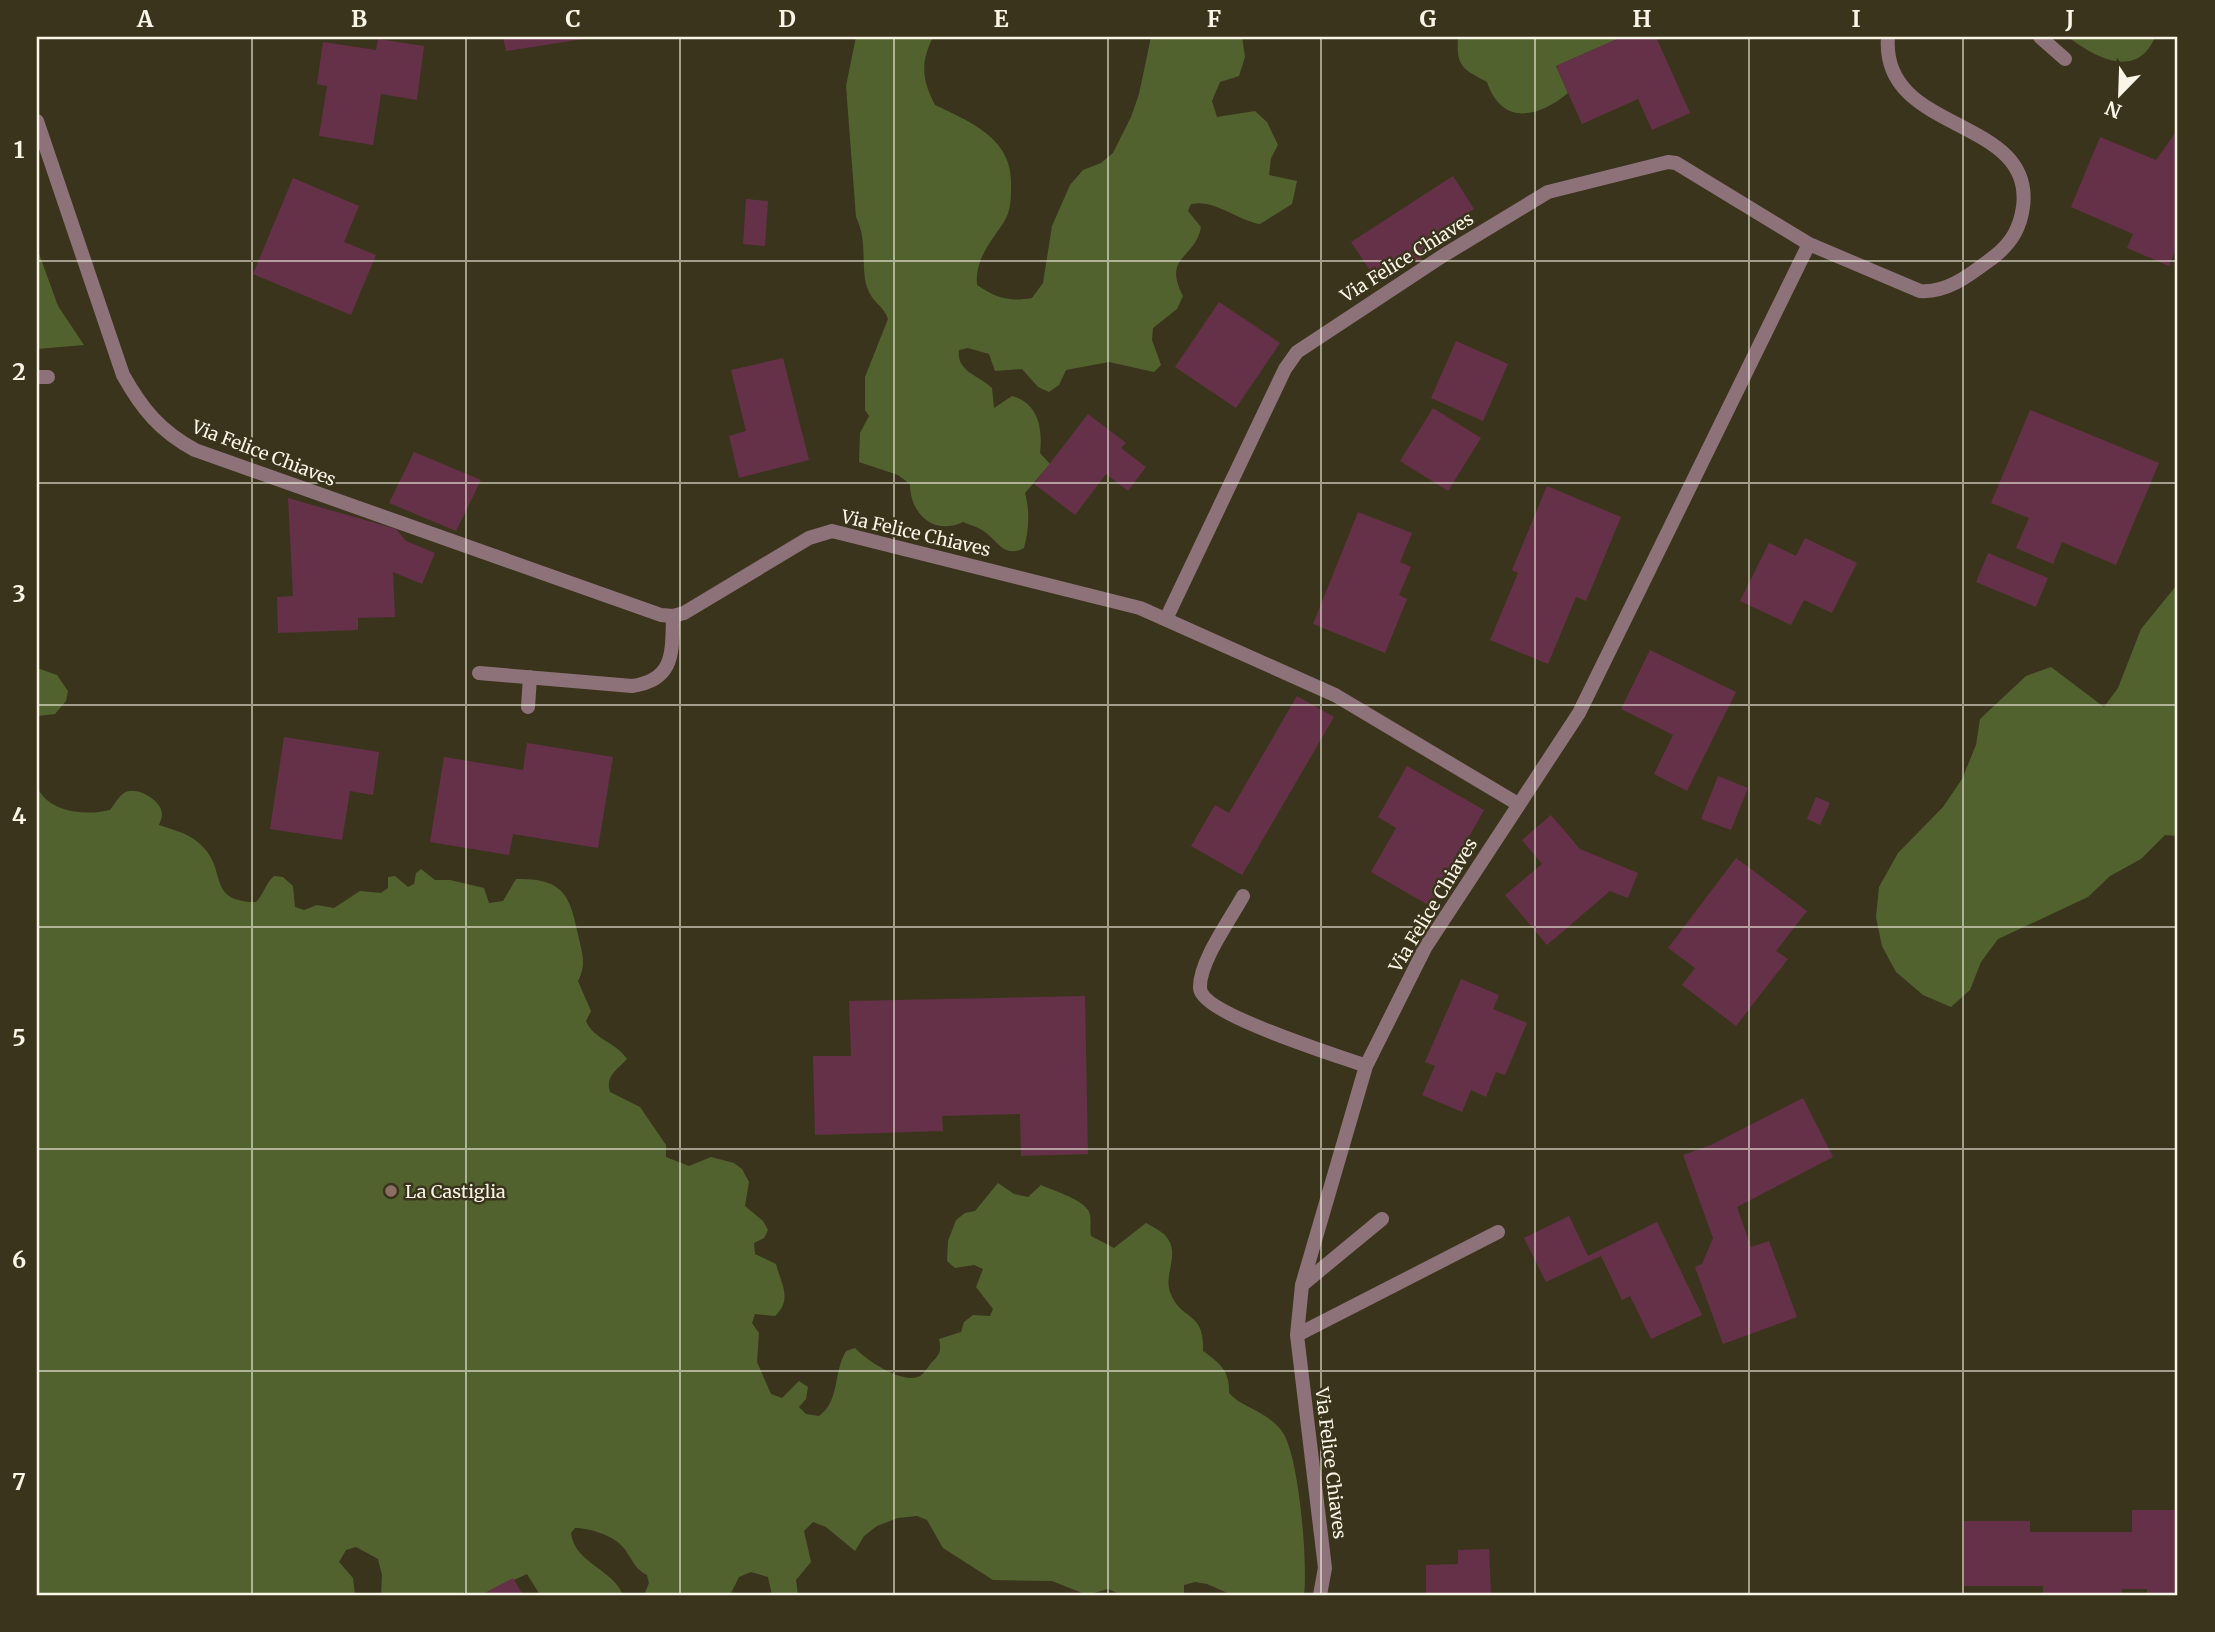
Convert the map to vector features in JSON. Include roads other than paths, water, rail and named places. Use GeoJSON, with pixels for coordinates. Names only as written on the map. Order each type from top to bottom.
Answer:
{"type":"FeatureCollection","features":[{"type":"Feature","properties":{"kind":"street","name":"Via Felice Chiaves"},"geometry":{"type":"LineString","coordinates":[[1166,619],[1284,369],[1297,352],[1548,192],[1668,162],[1676,163],[1809,244],[1920,291],[1937,292],[1996,254],[2011,241],[2021,222],[2024,198],[2012,159],[1992,142],[1926,108],[1906,91],[1892,71],[1886,51],[1888,37]]}},
{"type":"Feature","properties":{"kind":"street"},"geometry":{"type":"LineString","coordinates":[[2040,37],[2065,58]]}},
{"type":"Feature","properties":{"kind":"street","name":"Via Felice Chiaves"},"geometry":{"type":"LineString","coordinates":[[37,121],[122,375],[140,406],[173,438],[195,450],[291,486],[673,616],[684,613],[809,538],[832,531],[1140,608],[1335,695],[1518,804]]}},
{"type":"Feature","properties":{"kind":"street","name":"Via Felice Chiaves"},"geometry":{"type":"LineString","coordinates":[[1320,1595],[1325,1568],[1297,1335],[1302,1285],[1366,1066],[1425,947],[1579,713],[1809,244]]}},
{"type":"Feature","properties":{"kind":"street"},"geometry":{"type":"LineString","coordinates":[[478,673],[632,686],[649,684],[660,675],[672,656],[673,616]]}},
{"type":"Feature","properties":{"kind":"street"},"geometry":{"type":"LineString","coordinates":[[528,707],[530,677]]}},
{"type":"Feature","properties":{"kind":"street"},"geometry":{"type":"LineString","coordinates":[[1243,896],[1203,969],[1200,990],[1205,1000],[1241,1020],[1366,1066]]}},
{"type":"Feature","properties":{"kind":"street"},"geometry":{"type":"LineString","coordinates":[[1302,1285],[1382,1219]]}},
{"type":"Feature","properties":{"kind":"street"},"geometry":{"type":"LineString","coordinates":[[1297,1335],[1497,1232]]}},
{"type":"Feature","properties":{"kind":"place","name":"La Castiglia"},"geometry":{"type":"Point","coordinates":[391,1191]}}]}
